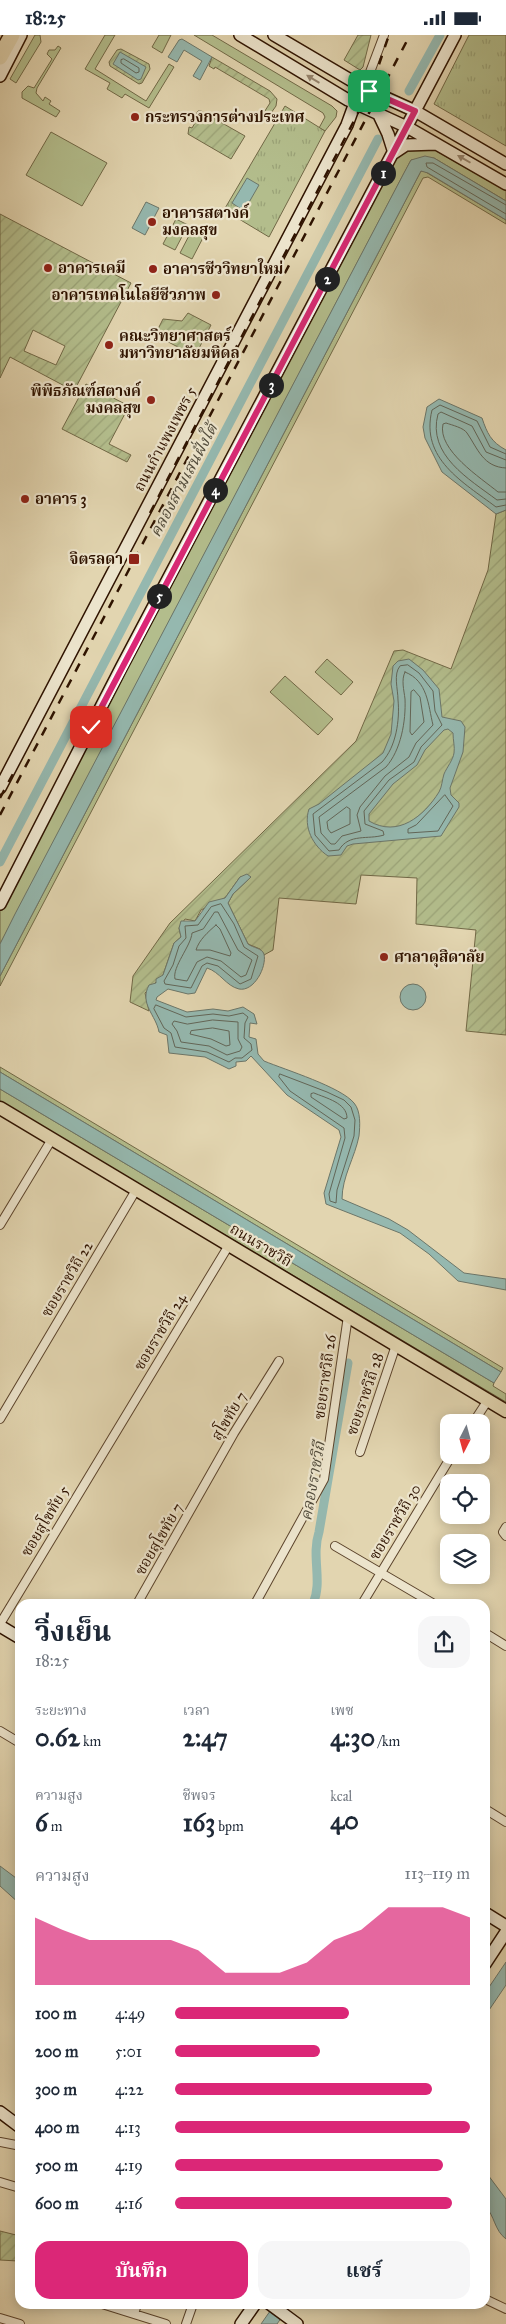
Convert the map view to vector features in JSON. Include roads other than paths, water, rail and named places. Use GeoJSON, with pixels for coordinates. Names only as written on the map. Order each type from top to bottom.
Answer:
{"type":"FeatureCollection","features":[{"type":"Feature","properties":{"kind":"highway"},"geometry":{"type":"LineString","coordinates":[[0,57],[12,35]]}},
{"type":"Feature","properties":{"kind":"main road","name":"ถนนราชวิถี"},"geometry":{"type":"LineString","coordinates":[[0,1107],[506,1411]]}},
{"type":"Feature","properties":{"kind":"street"},"geometry":{"type":"LineString","coordinates":[[0,76],[20,35]]}},
{"type":"Feature","properties":{"kind":"street"},"geometry":{"type":"LineString","coordinates":[[240,35],[355,103],[407,127],[506,183]]}},
{"type":"Feature","properties":{"kind":"street"},"geometry":{"type":"LineString","coordinates":[[274,35],[364,88],[415,111],[506,164]]}},
{"type":"Feature","properties":{"kind":"street"},"geometry":{"type":"LineString","coordinates":[[364,88],[384,35]]}},
{"type":"Feature","properties":{"kind":"street"},"geometry":{"type":"LineString","coordinates":[[0,904],[121,669],[455,35]]}},
{"type":"Feature","properties":{"kind":"street","name":"ถนนกำแพงเพชร 5"},"geometry":{"type":"LineString","coordinates":[[0,788],[346,125],[355,103]]}},
{"type":"Feature","properties":{"kind":"street"},"geometry":{"type":"LineString","coordinates":[[378,113],[394,153]]}},
{"type":"Feature","properties":{"kind":"street"},"geometry":{"type":"LineString","coordinates":[[394,153],[406,145],[416,143],[438,144]]}},
{"type":"Feature","properties":{"kind":"street"},"geometry":{"type":"LineString","coordinates":[[0,1225],[52,1139]]}},
{"type":"Feature","properties":{"kind":"street","name":"ซอยราชวิถี 22"},"geometry":{"type":"LineString","coordinates":[[0,1419],[136,1189]]}},
{"type":"Feature","properties":{"kind":"street","name":"ซอยราชวิถี 24"},"geometry":{"type":"LineString","coordinates":[[114,1433],[229,1245]]}},
{"type":"Feature","properties":{"kind":"street","name":"ซอยราชวิถี 26"},"geometry":{"type":"LineString","coordinates":[[258,1599],[324,1479],[348,1316]]}},
{"type":"Feature","properties":{"kind":"street","name":"ซอยราชวิถี 28"},"geometry":{"type":"LineString","coordinates":[[360,1452],[396,1345]]}},
{"type":"Feature","properties":{"kind":"street","name":"สุโขทัย 7"},"geometry":{"type":"LineString","coordinates":[[204,1487],[279,1361]]}},
{"type":"Feature","properties":{"kind":"street"},"geometry":{"type":"LineString","coordinates":[[479,1414],[488,1400]]}},
{"type":"Feature","properties":{"kind":"street","name":"ซอยสุโขทัย 5"},"geometry":{"type":"LineString","coordinates":[[15,1599],[114,1433]]}},
{"type":"Feature","properties":{"kind":"street","name":"ซอยราชวิถี 30"},"geometry":{"type":"LineString","coordinates":[[365,1599],[447,1464]]}},
{"type":"Feature","properties":{"kind":"street","name":"ซอยสุโขทัย 7"},"geometry":{"type":"LineString","coordinates":[[140,1599],[204,1487]]}},
{"type":"Feature","properties":{"kind":"street"},"geometry":{"type":"LineString","coordinates":[[506,1527],[503,1532],[506,1537]]}},
{"type":"Feature","properties":{"kind":"street"},"geometry":{"type":"LineString","coordinates":[[335,1546],[426,1599]]}},
{"type":"Feature","properties":{"kind":"street","name":"ซอยสุโขทัย 5"},"geometry":{"type":"LineString","coordinates":[[0,1625],[15,1600]]}},
{"type":"Feature","properties":{"kind":"street"},"geometry":{"type":"LineString","coordinates":[[0,1625],[15,1635]]}},
{"type":"Feature","properties":{"kind":"street"},"geometry":{"type":"LineString","coordinates":[[490,1636],[506,1646]]}},
{"type":"Feature","properties":{"kind":"street"},"geometry":{"type":"LineString","coordinates":[[0,1731],[15,1740]]}},
{"type":"Feature","properties":{"kind":"street"},"geometry":{"type":"LineString","coordinates":[[490,1812],[506,1822]]}},
{"type":"Feature","properties":{"kind":"street"},"geometry":{"type":"LineString","coordinates":[[490,1916],[506,1926]]}},
{"type":"Feature","properties":{"kind":"street"},"geometry":{"type":"LineString","coordinates":[[490,1956],[506,1932]]}},
{"type":"Feature","properties":{"kind":"street"},"geometry":{"type":"LineString","coordinates":[[0,2112],[15,2123]]}},
{"type":"Feature","properties":{"kind":"street"},"geometry":{"type":"LineString","coordinates":[[0,2142],[15,2145]]}},
{"type":"Feature","properties":{"kind":"street"},"geometry":{"type":"LineString","coordinates":[[0,2182],[15,2186]]}},
{"type":"Feature","properties":{"kind":"street"},"geometry":{"type":"LineString","coordinates":[[490,2301],[505,2306]]}},
{"type":"Feature","properties":{"kind":"street"},"geometry":{"type":"LineString","coordinates":[[118,2309],[166,2324]]}},
{"type":"Feature","properties":{"kind":"street"},"geometry":{"type":"LineString","coordinates":[[134,2314],[136,2309]]}},
{"type":"Feature","properties":{"kind":"street"},"geometry":{"type":"LineString","coordinates":[[186,2324],[191,2309]]}},
{"type":"Feature","properties":{"kind":"street"},"geometry":{"type":"LineString","coordinates":[[241,2324],[252,2309]]}},
{"type":"Feature","properties":{"kind":"street"},"geometry":{"type":"LineString","coordinates":[[277,2309],[294,2321]]}},
{"type":"Feature","properties":{"kind":"street"},"geometry":{"type":"LineString","coordinates":[[0,2318],[20,2324]]}},
{"type":"Feature","properties":{"kind":"water"},"geometry":{"type":"Polygon","coordinates":[[[182,39],[212,57],[200,80],[193,76],[202,61],[184,50],[177,62],[168,57],[179,40],[182,39]]]}},
{"type":"Feature","properties":{"kind":"water"},"geometry":{"type":"Polygon","coordinates":[[[120,52],[146,67],[141,79],[138,80],[113,64],[120,52]]]}},
{"type":"Feature","properties":{"kind":"water"},"geometry":{"type":"Polygon","coordinates":[[[425,156],[434,158],[506,201],[506,220],[428,173],[421,171],[0,976],[0,944],[15,914],[405,171],[411,160],[425,156]]]}},
{"type":"Feature","properties":{"kind":"water"},"geometry":{"type":"Polygon","coordinates":[[[247,178],[259,185],[244,211],[232,203],[247,178]]]}},
{"type":"Feature","properties":{"kind":"water"},"geometry":{"type":"Polygon","coordinates":[[[146,202],[159,208],[145,235],[132,228],[146,202]]]}},
{"type":"Feature","properties":{"kind":"water"},"geometry":{"type":"Polygon","coordinates":[[[439,399],[482,418],[490,437],[506,450],[506,510],[496,514],[442,472],[425,438],[423,427],[427,407],[439,399]]]}},
{"type":"Feature","properties":{"kind":"water"},"geometry":{"type":"Polygon","coordinates":[[[409,659],[423,670],[439,689],[442,717],[461,721],[465,727],[463,752],[450,788],[451,795],[459,803],[459,807],[441,836],[353,844],[347,846],[341,855],[328,856],[318,847],[308,829],[307,816],[309,809],[319,804],[383,753],[391,734],[394,701],[391,684],[393,666],[398,661],[409,659]],[[448,729],[444,730],[425,750],[417,765],[393,784],[369,814],[369,821],[380,826],[400,826],[409,822],[426,809],[439,792],[444,774],[453,756],[453,733],[448,729]]]}},
{"type":"Feature","properties":{"kind":"water"},"geometry":{"type":"Polygon","coordinates":[[[247,874],[251,877],[233,894],[228,903],[248,944],[261,950],[264,954],[261,972],[254,983],[245,989],[239,989],[230,985],[207,968],[195,993],[188,994],[168,989],[157,997],[156,1000],[187,1012],[213,1009],[228,1011],[243,1007],[254,1014],[257,1024],[250,1023],[249,1037],[256,1039],[258,1054],[264,1061],[338,1091],[354,1103],[358,1110],[360,1119],[359,1136],[346,1175],[342,1199],[389,1219],[408,1230],[464,1273],[506,1279],[506,1290],[458,1281],[429,1254],[400,1233],[326,1204],[324,1193],[341,1137],[339,1130],[287,1095],[251,1056],[246,1061],[236,1062],[236,1066],[229,1069],[205,1057],[169,1053],[167,1035],[159,1032],[147,1004],[146,992],[149,985],[156,983],[156,979],[163,975],[174,943],[181,937],[179,928],[181,921],[195,921],[209,902],[225,898],[240,877],[247,874]]]}},
{"type":"Feature","properties":{"kind":"water"},"geometry":{"type":"Polygon","coordinates":[[[413,984],[422,988],[426,997],[422,1006],[413,1010],[404,1006],[400,997],[404,988],[413,984]]]}},
{"type":"Feature","properties":{"kind":"water"},"geometry":{"type":"Polygon","coordinates":[[[0,1072],[501,1372],[494,1383],[0,1089],[0,1072]]]}},
{"type":"Feature","properties":{"kind":"water"},"geometry":{"type":"Polygon","coordinates":[[[0,1866],[15,1877],[15,1900],[0,1886],[0,1866]]]}},
{"type":"Feature","properties":{"kind":"water"},"geometry":{"type":"Polygon","coordinates":[[[506,1962],[506,1985],[490,2009],[490,1986],[506,1962]]]}},
{"type":"Feature","properties":{"kind":"water"},"geometry":{"type":"Polygon","coordinates":[[[490,2178],[506,2199],[506,2239],[499,2231],[491,2214],[490,2178]]]}},
{"type":"Feature","properties":{"kind":"water"},"geometry":{"type":"Polygon","coordinates":[[[272,2309],[288,2309],[277,2324],[261,2324],[272,2309]]]}},
{"type":"Feature","properties":{"kind":"waterway","name":"คลองสามเสนฝั่งใต้"},"geometry":{"type":"LineString","coordinates":[[409,91],[440,35]]}},
{"type":"Feature","properties":{"kind":"waterway","name":"คลองสามเสนฝั่งใต้"},"geometry":{"type":"LineString","coordinates":[[0,862],[378,139]]}},
{"type":"Feature","properties":{"kind":"waterway","name":"คลองราชวิถี"},"geometry":{"type":"LineString","coordinates":[[315,1599],[317,1587],[317,1541],[348,1363]]}},
{"type":"Feature","properties":{"kind":"railway"},"geometry":{"type":"LineString","coordinates":[[150,513],[356,117],[374,79],[389,35]]}},
{"type":"Feature","properties":{"kind":"railway"},"geometry":{"type":"LineString","coordinates":[[0,815],[410,35]]}},
{"type":"Feature","properties":{"kind":"railway"},"geometry":{"type":"LineString","coordinates":[[0,798],[14,772]]}},
{"type":"Feature","properties":{"kind":"place","name":"กระทรวงการต่างประเทศ"},"geometry":{"type":"Point","coordinates":[135,117]}},
{"type":"Feature","properties":{"kind":"place","name":"อาคารสตางค์ มงคลสุข"},"geometry":{"type":"Point","coordinates":[152,222]}},
{"type":"Feature","properties":{"kind":"place","name":"อาคารเคมี"},"geometry":{"type":"Point","coordinates":[48,268]}},
{"type":"Feature","properties":{"kind":"place","name":"อาคารชีววิทยาใหม่"},"geometry":{"type":"Point","coordinates":[153,269]}},
{"type":"Feature","properties":{"kind":"place","name":"อาคารเทคโนโลยีชีวภาพ"},"geometry":{"type":"Point","coordinates":[216,295]}},
{"type":"Feature","properties":{"kind":"place","name":"คณะวิทยาศาสตร์ มหาวิทยาลัยมหิดล"},"geometry":{"type":"Point","coordinates":[109,345]}},
{"type":"Feature","properties":{"kind":"place","name":"พิพิธภัณฑ์สตางค์ มงคลสุข"},"geometry":{"type":"Point","coordinates":[151,400]}},
{"type":"Feature","properties":{"kind":"place","name":"อาคาร 3"},"geometry":{"type":"Point","coordinates":[25,499]}},
{"type":"Feature","properties":{"kind":"place","name":"จิตรลดา"},"geometry":{"type":"Point","coordinates":[134,559]}},
{"type":"Feature","properties":{"kind":"place","name":"ศาลาดุสิดาลัย"},"geometry":{"type":"Point","coordinates":[384,957]}}]}
